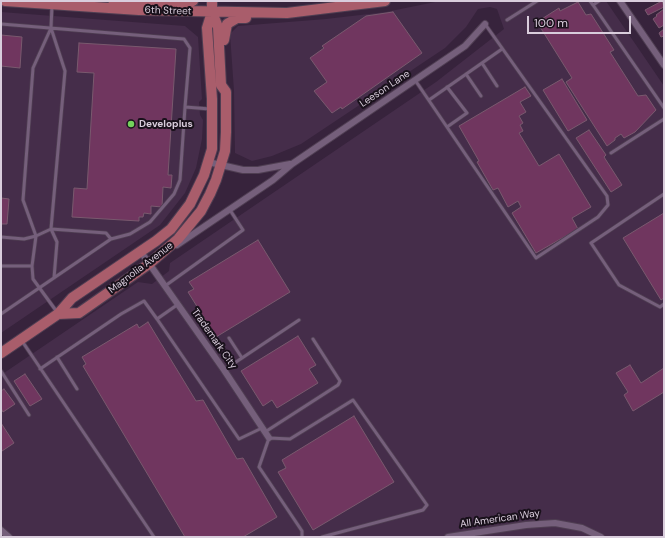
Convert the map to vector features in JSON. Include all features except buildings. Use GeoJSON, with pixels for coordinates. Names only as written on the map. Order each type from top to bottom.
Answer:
{"type":"FeatureCollection","features":[{"type":"Feature","properties":{"kind":"main road","name":"6th Street"},"geometry":{"type":"LineString","coordinates":[[5,1],[52,3],[97,8],[212,12]]}},
{"type":"Feature","properties":{"kind":"main road"},"geometry":{"type":"LineString","coordinates":[[97,8],[126,2],[176,4],[193,1]]}},
{"type":"Feature","properties":{"kind":"main road","name":"Magnolia Avenue"},"geometry":{"type":"LineString","coordinates":[[1,353],[58,314],[72,298],[141,252],[171,229],[198,189],[212,149],[212,109],[207,28],[212,12],[212,1]]}},
{"type":"Feature","properties":{"kind":"main road"},"geometry":{"type":"LineString","coordinates":[[212,12],[221,1]]}},
{"type":"Feature","properties":{"kind":"main road"},"geometry":{"type":"LineString","coordinates":[[212,12],[287,13],[325,10],[385,1]]}},
{"type":"Feature","properties":{"kind":"main road","name":"Magnolia Avenue"},"geometry":{"type":"LineString","coordinates":[[58,314],[79,313],[149,264],[178,239],[201,211],[216,180],[225,151],[226,92],[221,85],[218,27],[212,12]]}},
{"type":"Feature","properties":{"kind":"main road"},"geometry":{"type":"LineString","coordinates":[[226,92],[228,84],[224,35],[227,24],[237,18],[263,18],[287,13]]}},
{"type":"Feature","properties":{"kind":"street"},"geometry":{"type":"LineString","coordinates":[[620,1],[664,66]]}},
{"type":"Feature","properties":{"kind":"street","name":"Leeson Lane"},"geometry":{"type":"LineString","coordinates":[[149,264],[230,210],[273,180],[292,164],[465,46],[485,24]]}},
{"type":"Feature","properties":{"kind":"street","name":"Leeson Lane"},"geometry":{"type":"LineString","coordinates":[[208,162],[220,166],[243,170],[258,170],[292,164]]}},
{"type":"Feature","properties":{"kind":"street","name":"Trademark City"},"geometry":{"type":"LineString","coordinates":[[141,252],[224,370],[269,438]]}},
{"type":"Feature","properties":{"kind":"street","name":"All American Way"},"geometry":{"type":"LineString","coordinates":[[448,537],[555,522],[582,528],[601,537]]}},
{"type":"Feature","properties":{"kind":"street"},"geometry":{"type":"LineString","coordinates":[[1,530],[9,537]]}},
{"type":"Feature","properties":{"kind":"lane"},"geometry":{"type":"LineString","coordinates":[[507,20],[536,1]]}},
{"type":"Feature","properties":{"kind":"lane"},"geometry":{"type":"LineString","coordinates":[[590,1],[664,108]]}},
{"type":"Feature","properties":{"kind":"lane"},"geometry":{"type":"LineString","coordinates":[[593,5],[599,1]]}},
{"type":"Feature","properties":{"kind":"lane"},"geometry":{"type":"LineString","coordinates":[[52,3],[51,28],[65,71],[51,228],[57,242],[54,278]]}},
{"type":"Feature","properties":{"kind":"lane"},"geometry":{"type":"LineString","coordinates":[[1,24],[184,39],[190,48],[180,180],[174,194],[150,222],[130,234],[111,239],[1,314]]}},
{"type":"Feature","properties":{"kind":"lane"},"geometry":{"type":"LineString","coordinates":[[415,80],[536,258],[598,217],[608,205],[607,196],[485,24]]}},
{"type":"Feature","properties":{"kind":"lane"},"geometry":{"type":"LineString","coordinates":[[51,28],[33,68],[23,200],[36,236],[32,266],[33,279],[58,314]]}},
{"type":"Feature","properties":{"kind":"lane"},"geometry":{"type":"LineString","coordinates":[[429,100],[502,49]]}},
{"type":"Feature","properties":{"kind":"lane"},"geometry":{"type":"LineString","coordinates":[[482,63],[497,86]]}},
{"type":"Feature","properties":{"kind":"lane"},"geometry":{"type":"LineString","coordinates":[[466,74],[481,96]]}},
{"type":"Feature","properties":{"kind":"lane"},"geometry":{"type":"LineString","coordinates":[[447,87],[467,114],[447,127]]}},
{"type":"Feature","properties":{"kind":"lane"},"geometry":{"type":"LineString","coordinates":[[185,107],[212,109]]}},
{"type":"Feature","properties":{"kind":"lane"},"geometry":{"type":"LineString","coordinates":[[611,153],[664,119]]}},
{"type":"Feature","properties":{"kind":"lane"},"geometry":{"type":"LineString","coordinates":[[664,194],[591,243],[619,285],[660,307],[664,304]]}},
{"type":"Feature","properties":{"kind":"lane"},"geometry":{"type":"LineString","coordinates":[[164,286],[243,230],[230,210]]}},
{"type":"Feature","properties":{"kind":"lane"},"geometry":{"type":"LineString","coordinates":[[1,237],[24,239],[36,236],[51,228],[106,233],[111,239]]}},
{"type":"Feature","properties":{"kind":"lane"},"geometry":{"type":"LineString","coordinates":[[1,266],[32,266]]}},
{"type":"Feature","properties":{"kind":"lane"},"geometry":{"type":"LineString","coordinates":[[40,369],[121,314],[144,301],[239,439],[263,430],[338,385],[340,382],[314,339]]}},
{"type":"Feature","properties":{"kind":"lane"},"geometry":{"type":"LineString","coordinates":[[156,318],[178,305]]}},
{"type":"Feature","properties":{"kind":"lane"},"geometry":{"type":"LineString","coordinates":[[224,370],[299,320]]}},
{"type":"Feature","properties":{"kind":"lane"},"geometry":{"type":"LineString","coordinates":[[229,338],[242,358]]}},
{"type":"Feature","properties":{"kind":"lane"},"geometry":{"type":"LineString","coordinates":[[21,340],[154,537]]}},
{"type":"Feature","properties":{"kind":"lane"},"geometry":{"type":"LineString","coordinates":[[57,357],[77,389]]}},
{"type":"Feature","properties":{"kind":"lane"},"geometry":{"type":"LineString","coordinates":[[1,371],[29,415]]}},
{"type":"Feature","properties":{"kind":"lane"},"geometry":{"type":"LineString","coordinates":[[302,537],[302,531],[259,467],[269,438],[290,440],[353,400],[427,505],[423,510],[322,537]]}},
{"type":"Feature","properties":{"kind":"shaded area"},"geometry":{"type":"Polygon","coordinates":[[[440,1],[606,1],[664,86],[664,537],[1,537],[1,375],[138,282],[152,284],[169,271],[170,263],[436,82],[504,29],[497,9],[490,7],[478,9],[466,27],[445,48],[301,144],[272,156],[252,161],[235,153],[234,91],[230,34],[238,26],[326,19],[386,12],[440,1]]]}},
{"type":"Feature","properties":{"kind":"shaded area"},"geometry":{"type":"Polygon","coordinates":[[[1,12],[185,26],[198,37],[202,99],[199,102],[200,115],[203,120],[202,139],[196,168],[185,193],[160,225],[1,333],[1,12]]]}},
{"type":"Feature","properties":{"kind":"place","name":"Developlus"},"geometry":{"type":"Point","coordinates":[131,124]}}]}
